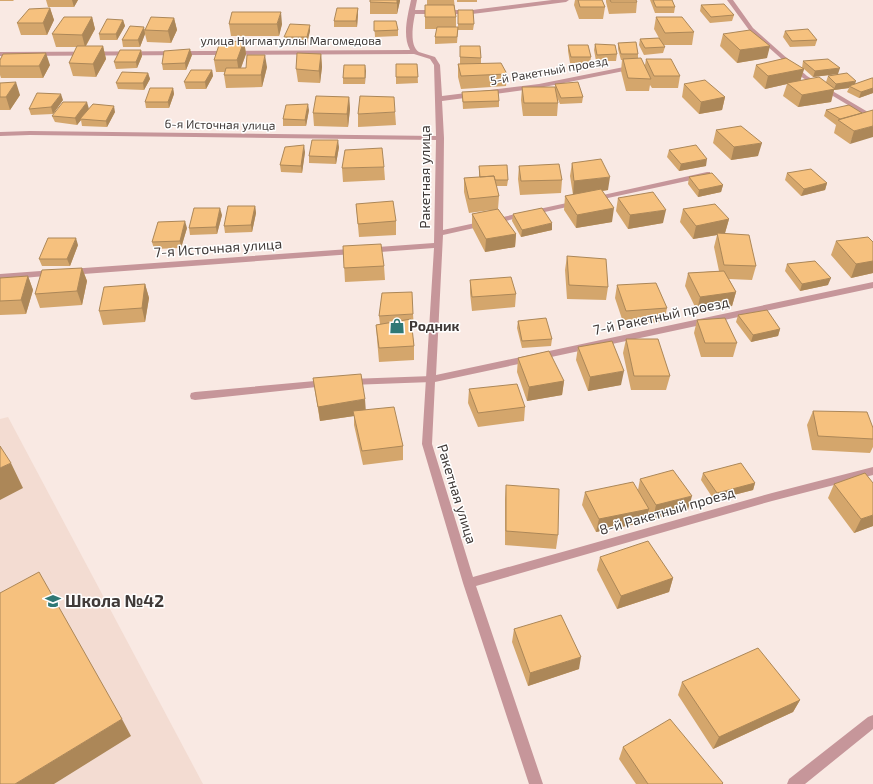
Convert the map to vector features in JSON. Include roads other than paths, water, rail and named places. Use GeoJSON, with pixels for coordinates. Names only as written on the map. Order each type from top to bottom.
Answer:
{"type":"FeatureCollection","features":[{"type":"Feature","properties":{"kind":"street"},"geometry":{"type":"LineString","coordinates":[[414,0],[411,12],[410,44],[415,52]]}},
{"type":"Feature","properties":{"kind":"street"},"geometry":{"type":"LineString","coordinates":[[411,12],[472,12],[566,0]]}},
{"type":"Feature","properties":{"kind":"street"},"geometry":{"type":"LineString","coordinates":[[730,0],[751,29],[805,77],[873,118]]}},
{"type":"Feature","properties":{"kind":"street","name":"улица Нигматуллы Магомедова"},"geometry":{"type":"LineString","coordinates":[[0,54],[415,52]]}},
{"type":"Feature","properties":{"kind":"street","name":"Ракетная улица"},"geometry":{"type":"LineString","coordinates":[[415,52],[433,58],[437,65],[440,138],[439,233],[432,379],[427,444],[469,583],[536,784]]}},
{"type":"Feature","properties":{"kind":"street","name":"5-й Ракетный проезд"},"geometry":{"type":"LineString","coordinates":[[438,99],[539,86],[640,66]]}},
{"type":"Feature","properties":{"kind":"street","name":"6-я Источная улица"},"geometry":{"type":"LineString","coordinates":[[0,134],[30,133],[440,138]]}},
{"type":"Feature","properties":{"kind":"street"},"geometry":{"type":"LineString","coordinates":[[439,233],[707,174]]}},
{"type":"Feature","properties":{"kind":"street","name":"7-я Источная улица"},"geometry":{"type":"LineString","coordinates":[[0,277],[438,245]]}},
{"type":"Feature","properties":{"kind":"street","name":"7-й Ракетный проезд"},"geometry":{"type":"LineString","coordinates":[[195,396],[340,383],[432,379],[873,285]]}},
{"type":"Feature","properties":{"kind":"street","name":"8-й Ракетный проезд"},"geometry":{"type":"LineString","coordinates":[[469,583],[772,497],[873,471]]}},
{"type":"Feature","properties":{"kind":"street"},"geometry":{"type":"LineString","coordinates":[[794,784],[873,721]]}},
{"type":"Feature","properties":{"kind":"place","name":"Родник"},"geometry":{"type":"Point","coordinates":[397,326]}},
{"type":"Feature","properties":{"kind":"place","name":"Школа №42"},"geometry":{"type":"Point","coordinates":[53,601]}}]}
